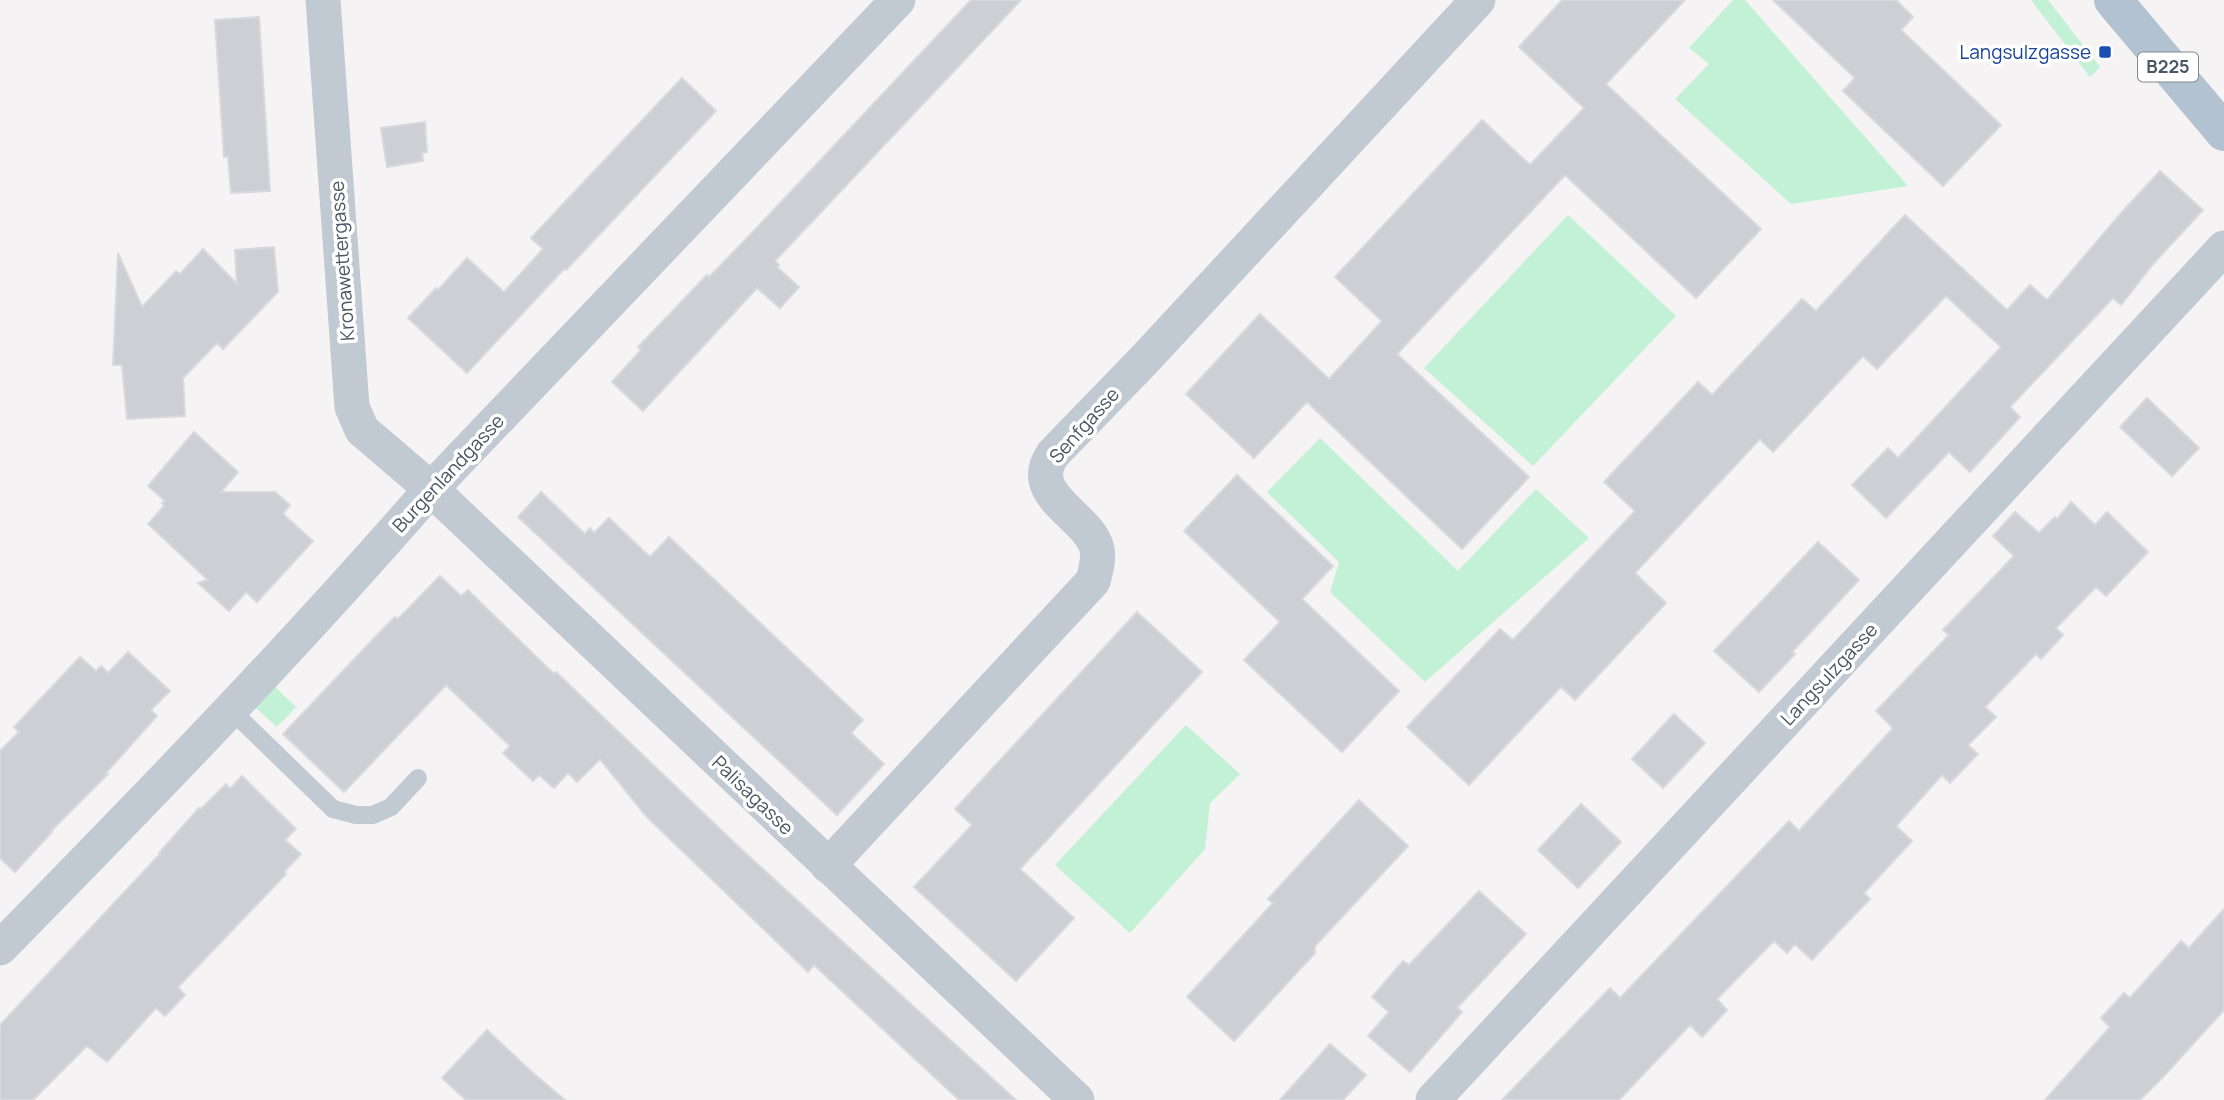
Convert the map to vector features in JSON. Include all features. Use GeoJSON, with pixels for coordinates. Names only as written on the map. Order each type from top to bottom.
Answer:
{"type":"FeatureCollection","features":[{"type":"Feature","properties":{"kind":"main road","name":"B225"},"geometry":{"type":"LineString","coordinates":[[2113,0],[2224,132]]}},
{"type":"Feature","properties":{"kind":"street","name":"Kronawettergasse"},"geometry":{"type":"LineString","coordinates":[[323,0],[352,407],[362,430],[431,489]]}},
{"type":"Feature","properties":{"kind":"street","name":"Burgenlandgasse"},"geometry":{"type":"LineString","coordinates":[[0,948],[231,710],[431,489],[898,0]]}},
{"type":"Feature","properties":{"kind":"street","name":"Senfgasse"},"geometry":{"type":"LineString","coordinates":[[828,866],[1093,581],[1098,563],[1096,546],[1088,532],[1057,502],[1050,490],[1046,469],[1053,454],[1478,0]]}},
{"type":"Feature","properties":{"kind":"street","name":"Langsulzgasse"},"geometry":{"type":"LineString","coordinates":[[1433,1100],[2224,248]]}},
{"type":"Feature","properties":{"kind":"street","name":"Palisagasse"},"geometry":{"type":"LineString","coordinates":[[431,489],[1077,1100]]}},
{"type":"Feature","properties":{"kind":"lane"},"geometry":{"type":"LineString","coordinates":[[231,710],[333,810],[356,815],[373,815],[391,807],[418,778]]}},
{"type":"Feature","properties":{"kind":"green space"},"geometry":{"type":"Polygon","coordinates":[[[1733,0],[1745,0],[1908,186],[1791,204],[1675,99],[1709,64],[1689,48],[1733,0]]]}},
{"type":"Feature","properties":{"kind":"green space"},"geometry":{"type":"Polygon","coordinates":[[[2031,0],[2048,0],[2100,67],[2090,77],[2031,0]]]}},
{"type":"Feature","properties":{"kind":"green space"},"geometry":{"type":"Polygon","coordinates":[[[1568,215],[1676,316],[1533,466],[1424,368],[1568,215]]]}},
{"type":"Feature","properties":{"kind":"green space"},"geometry":{"type":"Polygon","coordinates":[[[1320,438],[1458,571],[1536,489],[1589,538],[1425,682],[1330,592],[1339,562],[1267,492],[1320,438]]]}},
{"type":"Feature","properties":{"kind":"green space"},"geometry":{"type":"Polygon","coordinates":[[[273,685],[296,707],[277,727],[254,706],[273,685]]]}},
{"type":"Feature","properties":{"kind":"green space"},"geometry":{"type":"Polygon","coordinates":[[[1186,725],[1240,774],[1210,803],[1205,849],[1130,933],[1055,865],[1186,725]]]}},
{"type":"Feature","properties":{"kind":"building"},"geometry":{"type":"Polygon","coordinates":[[[971,0],[1021,0],[775,261],[779,265],[777,267],[799,287],[780,308],[757,288],[643,411],[612,382],[641,350],[638,347],[707,275],[709,277],[749,236],[971,0]]]}},
{"type":"Feature","properties":{"kind":"building"},"geometry":{"type":"Polygon","coordinates":[[[1562,0],[1685,0],[1606,84],[1761,229],[1696,298],[1565,175],[1397,354],[1529,477],[1462,549],[1307,402],[1254,458],[1186,394],[1260,314],[1329,379],[1382,321],[1335,277],[1482,120],[1530,165],[1584,108],[1519,47],[1562,0]]]}},
{"type":"Feature","properties":{"kind":"building"},"geometry":{"type":"Polygon","coordinates":[[[1773,0],[1896,0],[1913,17],[1901,30],[2001,125],[1943,186],[1843,91],[1855,78],[1773,0]]]}},
{"type":"Feature","properties":{"kind":"building"},"geometry":{"type":"Polygon","coordinates":[[[259,17],[270,191],[231,193],[228,157],[224,157],[215,20],[259,17]]]}},
{"type":"Feature","properties":{"kind":"building"},"geometry":{"type":"Polygon","coordinates":[[[682,78],[716,111],[467,373],[408,318],[467,258],[504,292],[543,249],[531,238],[682,78]]]}},
{"type":"Feature","properties":{"kind":"building"},"geometry":{"type":"Polygon","coordinates":[[[425,122],[427,152],[422,153],[423,161],[387,167],[381,128],[425,122]]]}},
{"type":"Feature","properties":{"kind":"building"},"geometry":{"type":"Polygon","coordinates":[[[2160,171],[2203,210],[2154,263],[2121,305],[2113,298],[2010,407],[2020,417],[1970,472],[1949,452],[1886,518],[1852,485],[1888,448],[1898,458],[2001,347],[1946,296],[1877,369],[1863,356],[1773,452],[1760,439],[1635,573],[1666,603],[1575,700],[1561,687],[1469,785],[1407,727],[1500,629],[1513,640],[1635,511],[1604,482],[1698,382],[1712,395],[1802,299],[1816,311],[1905,215],[2007,310],[2030,285],[2047,300],[2160,171]]]}},
{"type":"Feature","properties":{"kind":"building"},"geometry":{"type":"Polygon","coordinates":[[[274,247],[278,292],[223,349],[217,343],[183,378],[185,416],[127,419],[122,365],[113,365],[118,253],[142,307],[176,271],[180,274],[203,249],[237,284],[235,250],[274,247]]]}},
{"type":"Feature","properties":{"kind":"building"},"geometry":{"type":"Polygon","coordinates":[[[2147,398],[2199,448],[2172,476],[2120,427],[2147,398]]]}},
{"type":"Feature","properties":{"kind":"building"},"geometry":{"type":"Polygon","coordinates":[[[194,432],[238,472],[221,492],[275,492],[290,505],[283,514],[313,541],[257,602],[246,592],[229,611],[198,583],[208,580],[148,524],[164,506],[162,503],[165,501],[148,486],[194,432]]]}},
{"type":"Feature","properties":{"kind":"building"},"geometry":{"type":"Polygon","coordinates":[[[1237,475],[1333,566],[1302,599],[1399,691],[1342,752],[1244,660],[1280,622],[1184,531],[1237,475]]]}},
{"type":"Feature","properties":{"kind":"building"},"geometry":{"type":"Polygon","coordinates":[[[541,492],[585,534],[590,528],[594,533],[609,518],[650,557],[669,537],[863,720],[851,733],[884,764],[837,815],[518,517],[541,492]]]}},
{"type":"Feature","properties":{"kind":"building"},"geometry":{"type":"Polygon","coordinates":[[[2071,502],[2095,525],[2107,512],[2148,552],[2106,596],[2096,587],[2056,628],[2063,635],[2041,659],[2036,654],[1985,707],[1996,717],[1968,745],[1978,754],[1950,783],[1942,775],[1896,826],[1912,841],[1864,893],[1870,899],[1812,960],[1795,944],[1787,953],[1774,941],[1717,999],[1727,1010],[1702,1037],[1690,1025],[1619,1100],[1502,1100],[1610,988],[1620,998],[1789,821],[1799,831],[1893,728],[1876,711],[1949,635],[1943,630],[2014,556],[1993,536],[2015,512],[2039,533],[2055,517],[2057,519],[2071,502]]]}},
{"type":"Feature","properties":{"kind":"building"},"geometry":{"type":"Polygon","coordinates":[[[1818,542],[1859,580],[1759,692],[1714,651],[1818,542]]]}},
{"type":"Feature","properties":{"kind":"building"},"geometry":{"type":"Polygon","coordinates":[[[440,576],[461,596],[468,590],[741,849],[1016,1100],[959,1100],[814,965],[808,972],[646,816],[600,759],[577,782],[568,773],[554,788],[539,775],[533,781],[503,753],[510,746],[446,685],[344,792],[283,734],[379,633],[395,617],[398,619],[440,576]]]}},
{"type":"Feature","properties":{"kind":"building"},"geometry":{"type":"Polygon","coordinates":[[[1137,612],[1202,672],[1020,869],[1074,918],[1016,981],[914,887],[972,825],[955,809],[1137,612]]]}},
{"type":"Feature","properties":{"kind":"building"},"geometry":{"type":"Polygon","coordinates":[[[128,652],[170,691],[151,710],[157,716],[106,773],[108,774],[51,831],[15,872],[0,858],[0,751],[19,732],[14,727],[80,657],[96,671],[101,666],[108,673],[128,652]]]}},
{"type":"Feature","properties":{"kind":"building"},"geometry":{"type":"Polygon","coordinates":[[[1674,714],[1705,743],[1663,788],[1632,759],[1674,714]]]}},
{"type":"Feature","properties":{"kind":"building"},"geometry":{"type":"Polygon","coordinates":[[[242,776],[296,829],[285,840],[301,854],[284,872],[286,874],[178,987],[185,995],[165,1016],[156,1008],[107,1062],[87,1046],[33,1100],[0,1100],[0,1025],[160,854],[199,808],[226,784],[230,789],[242,776]]]}},
{"type":"Feature","properties":{"kind":"building"},"geometry":{"type":"Polygon","coordinates":[[[1359,800],[1408,846],[1315,946],[1315,953],[1234,1041],[1187,997],[1273,903],[1268,899],[1359,800]]]}},
{"type":"Feature","properties":{"kind":"building"},"geometry":{"type":"Polygon","coordinates":[[[1581,804],[1621,842],[1578,888],[1538,850],[1581,804]]]}},
{"type":"Feature","properties":{"kind":"building"},"geometry":{"type":"Polygon","coordinates":[[[1479,891],[1526,934],[1457,1008],[1462,1012],[1410,1072],[1368,1036],[1389,1012],[1372,997],[1403,961],[1409,965],[1479,891]]]}},
{"type":"Feature","properties":{"kind":"building"},"geometry":{"type":"Polygon","coordinates":[[[2224,909],[2224,1010],[2163,1077],[2140,1100],[2045,1100],[2110,1027],[2101,1018],[2124,993],[2130,998],[2181,941],[2189,948],[2224,909]]]}},
{"type":"Feature","properties":{"kind":"building"},"geometry":{"type":"Polygon","coordinates":[[[487,1030],[565,1100],[466,1100],[442,1078],[487,1030]]]}},
{"type":"Feature","properties":{"kind":"building"},"geometry":{"type":"Polygon","coordinates":[[[1330,1044],[1366,1075],[1343,1100],[1280,1100],[1330,1044]]]}},
{"type":"Feature","properties":{"kind":"place","name":"Langsulzgasse"},"geometry":{"type":"Point","coordinates":[2105,52]}}]}
